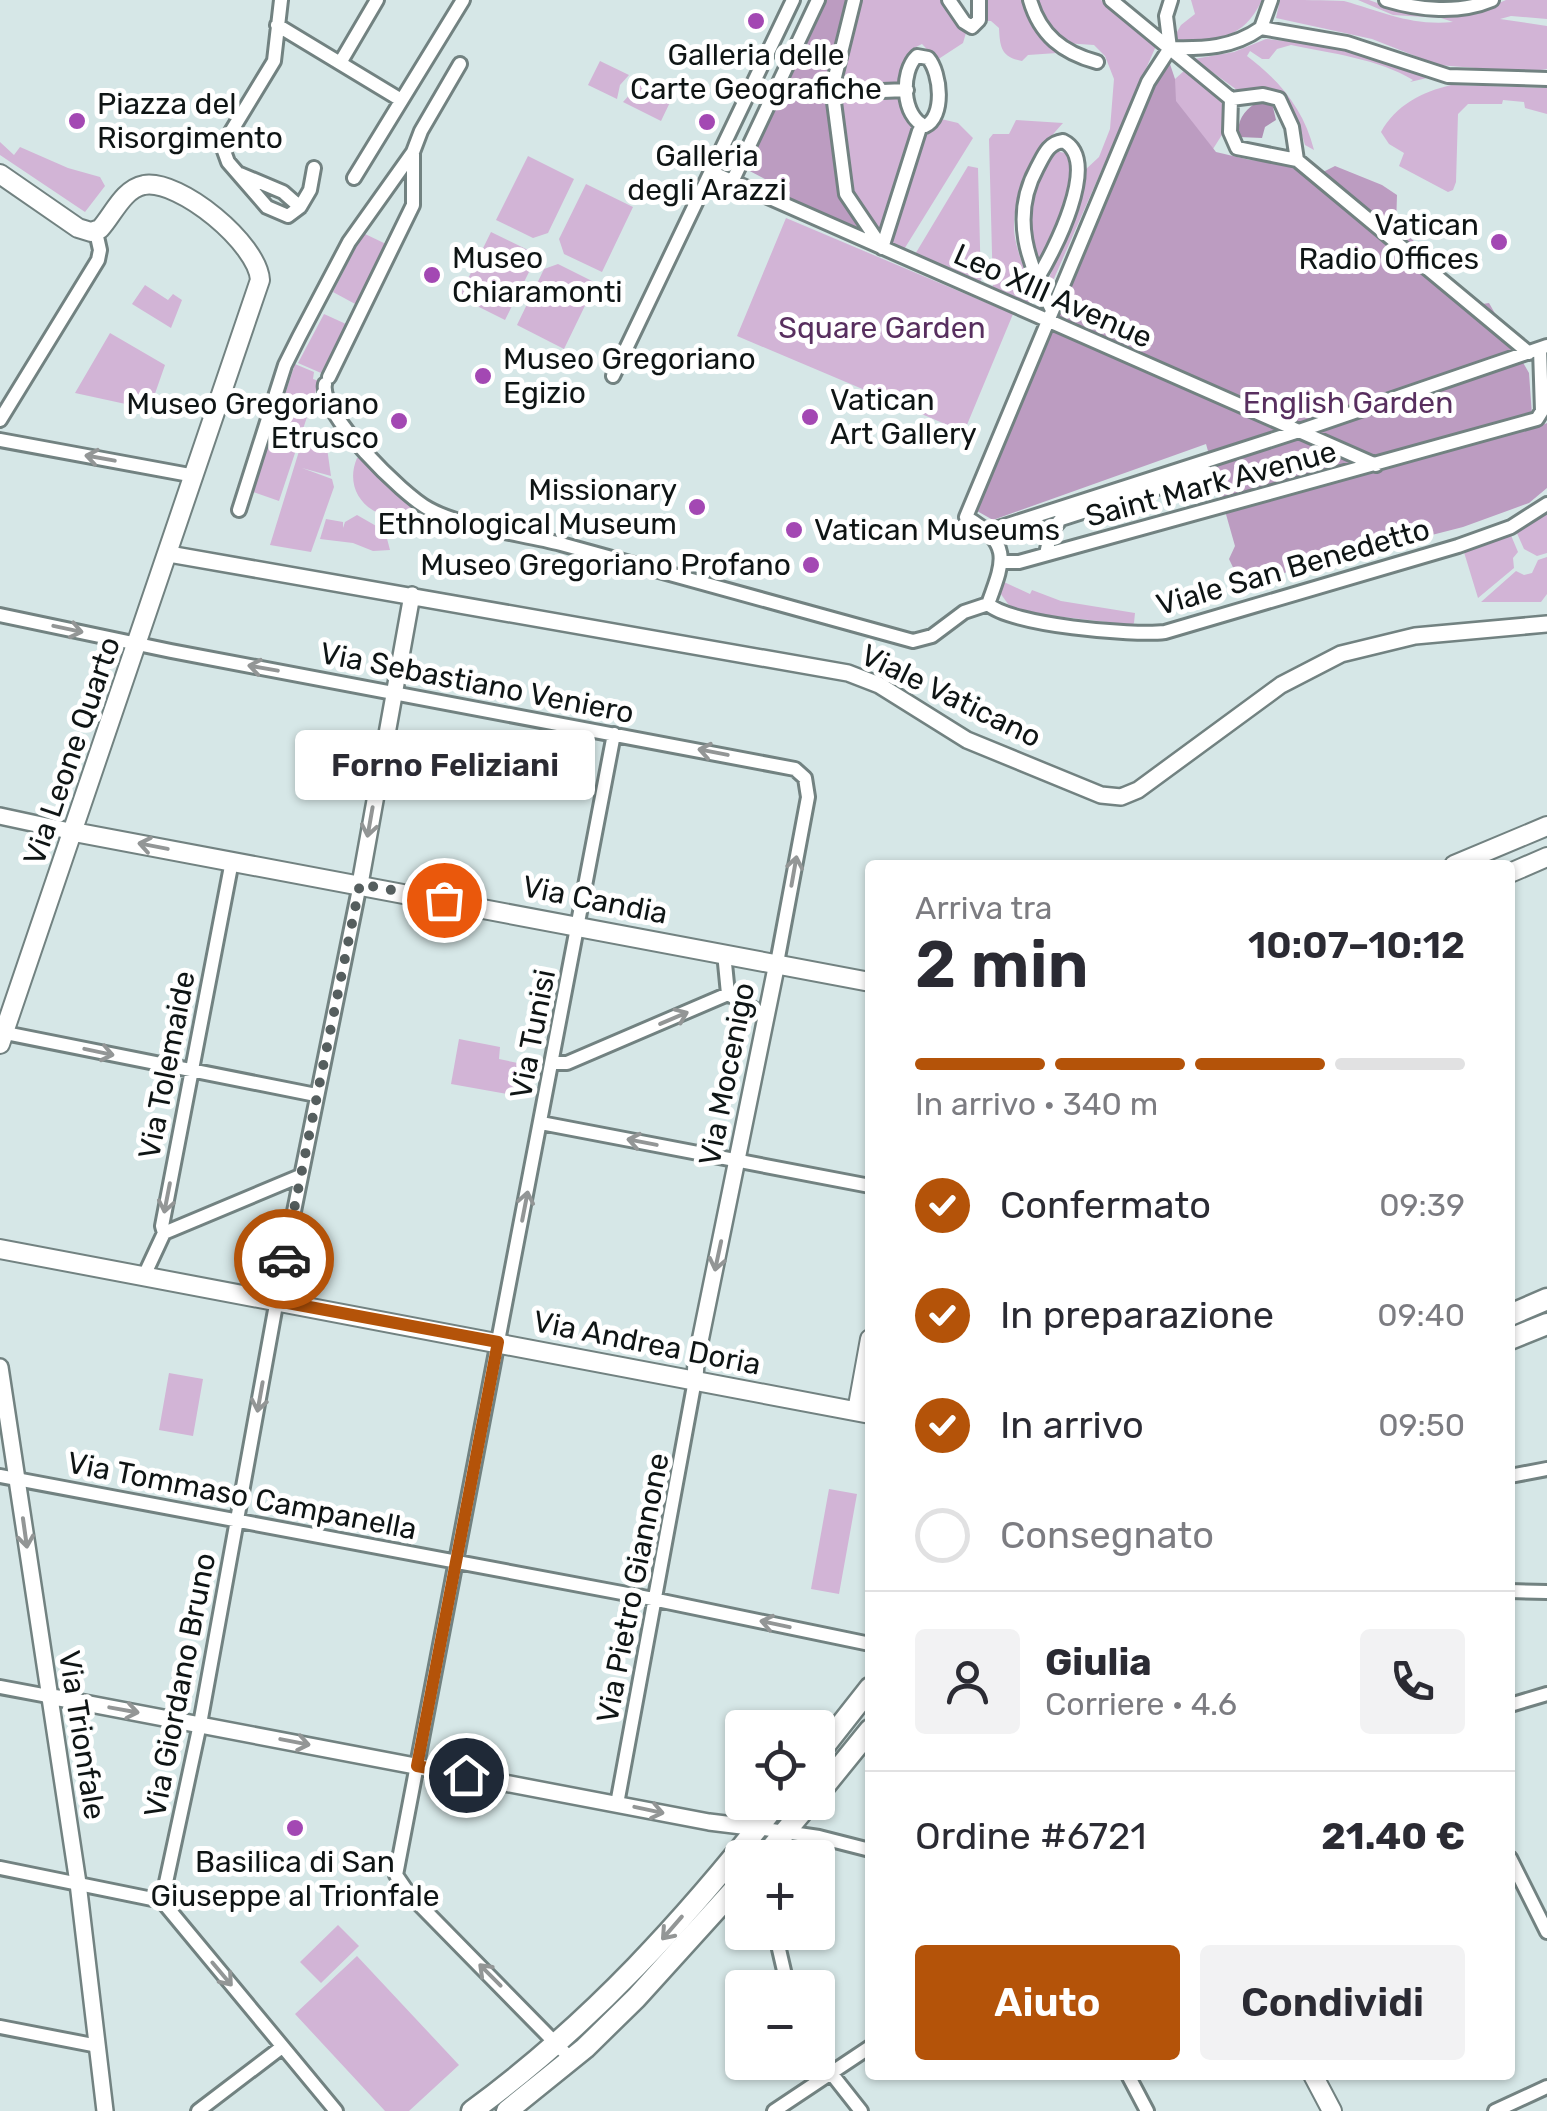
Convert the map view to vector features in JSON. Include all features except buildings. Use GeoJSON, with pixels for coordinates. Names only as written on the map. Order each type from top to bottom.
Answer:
{"type":"FeatureCollection","features":[{"type":"Feature","properties":{"kind":"main road"},"geometry":{"type":"LineString","coordinates":[[0,174],[78,228],[96,232]]}},
{"type":"Feature","properties":{"kind":"main road","name":"Via Leone Quarto"},"geometry":{"type":"LineString","coordinates":[[1,1036],[257,296],[260,272],[247,249],[220,222],[195,204],[156,186],[131,191],[96,232]]}},
{"type":"Feature","properties":{"kind":"main road"},"geometry":{"type":"LineString","coordinates":[[1466,860],[1547,826]]}},
{"type":"Feature","properties":{"kind":"main road","name":"Via Candia"},"geometry":{"type":"LineString","coordinates":[[74,832],[865,981]]}},
{"type":"Feature","properties":{"kind":"main road"},"geometry":{"type":"LineString","coordinates":[[1515,871],[1547,858]]}},
{"type":"Feature","properties":{"kind":"main road","name":"Via Andrea Doria"},"geometry":{"type":"LineString","coordinates":[[0,1248],[863,1413]]}},
{"type":"Feature","properties":{"kind":"main road"},"geometry":{"type":"LineString","coordinates":[[1515,1313],[1547,1299]]}},
{"type":"Feature","properties":{"kind":"main road"},"geometry":{"type":"LineString","coordinates":[[1515,1338],[1547,1324]]}},
{"type":"Feature","properties":{"kind":"main road"},"geometry":{"type":"LineString","coordinates":[[835,1732],[865,1694]]}},
{"type":"Feature","properties":{"kind":"main road"},"geometry":{"type":"LineString","coordinates":[[835,1773],[865,1736]]}},
{"type":"Feature","properties":{"kind":"main road"},"geometry":{"type":"LineString","coordinates":[[507,2111],[565,2052],[764,1820]]}},
{"type":"Feature","properties":{"kind":"main road"},"geometry":{"type":"LineString","coordinates":[[779,1840],[796,1820]]}},
{"type":"Feature","properties":{"kind":"main road"},"geometry":{"type":"LineString","coordinates":[[472,2111],[565,2052],[636,1998],[725,1901]]}},
{"type":"Feature","properties":{"kind":"main road"},"geometry":{"type":"LineString","coordinates":[[1315,2080],[1332,2111]]}},
{"type":"Feature","properties":{"kind":"street"},"geometry":{"type":"LineString","coordinates":[[281,0],[274,61],[225,146],[228,162],[272,210],[291,216],[310,190],[314,168]]}},
{"type":"Feature","properties":{"kind":"street"},"geometry":{"type":"LineString","coordinates":[[340,63],[377,0]]}},
{"type":"Feature","properties":{"kind":"street"},"geometry":{"type":"LineString","coordinates":[[354,178],[462,0]]}},
{"type":"Feature","properties":{"kind":"street"},"geometry":{"type":"LineString","coordinates":[[613,376],[792,0]]}},
{"type":"Feature","properties":{"kind":"street"},"geometry":{"type":"LineString","coordinates":[[732,182],[818,0]]}},
{"type":"Feature","properties":{"kind":"street"},"geometry":{"type":"LineString","coordinates":[[854,0],[833,93],[846,194],[882,248]]}},
{"type":"Feature","properties":{"kind":"street"},"geometry":{"type":"LineString","coordinates":[[949,0],[972,27],[979,20],[979,0]]}},
{"type":"Feature","properties":{"kind":"street"},"geometry":{"type":"LineString","coordinates":[[1030,0],[1040,24],[1056,44],[1097,62]]}},
{"type":"Feature","properties":{"kind":"street"},"geometry":{"type":"LineString","coordinates":[[1111,0],[1231,99],[1263,95],[1279,99],[1292,127],[1297,160]]}},
{"type":"Feature","properties":{"kind":"street"},"geometry":{"type":"LineString","coordinates":[[413,152],[413,206],[327,381],[324,395],[360,448],[423,506],[458,519],[912,640],[932,636],[964,612],[988,604],[1003,554],[990,531],[966,516],[1148,82],[1170,48],[1166,16],[1171,0]]}},
{"type":"Feature","properties":{"kind":"street"},"geometry":{"type":"LineString","coordinates":[[1261,28],[1272,0]]}},
{"type":"Feature","properties":{"kind":"street"},"geometry":{"type":"LineString","coordinates":[[1386,0],[1412,8],[1439,8],[1492,0]]}},
{"type":"Feature","properties":{"kind":"street"},"geometry":{"type":"LineString","coordinates":[[277,25],[402,100]]}},
{"type":"Feature","properties":{"kind":"street"},"geometry":{"type":"LineString","coordinates":[[1170,48],[1204,49],[1231,44],[1261,28],[1347,43],[1448,76],[1547,79]]}},
{"type":"Feature","properties":{"kind":"street"},"geometry":{"type":"LineString","coordinates":[[917,56],[928,58],[935,68],[938,112],[931,124],[921,126],[911,116],[907,90],[910,63],[917,56]]}},
{"type":"Feature","properties":{"kind":"street"},"geometry":{"type":"LineString","coordinates":[[239,510],[286,365],[349,242],[413,152],[460,64]]}},
{"type":"Feature","properties":{"kind":"street"},"geometry":{"type":"LineString","coordinates":[[833,93],[907,90]]}},
{"type":"Feature","properties":{"kind":"street"},"geometry":{"type":"LineString","coordinates":[[1231,99],[1230,132],[1237,148],[1297,160],[1539,349]]}},
{"type":"Feature","properties":{"kind":"street"},"geometry":{"type":"LineString","coordinates":[[882,248],[919,131]]}},
{"type":"Feature","properties":{"kind":"street"},"geometry":{"type":"LineString","coordinates":[[1030,313],[1039,284],[1074,200],[1078,158],[1076,150],[1063,142],[1047,150],[1024,200],[1023,231],[1039,284],[1049,315]]}},
{"type":"Feature","properties":{"kind":"street","name":"Leo XIII Avenue"},"geometry":{"type":"LineString","coordinates":[[711,172],[1030,313],[1049,315],[1376,465]]}},
{"type":"Feature","properties":{"kind":"street"},"geometry":{"type":"LineString","coordinates":[[240,174],[283,192],[300,208]]}},
{"type":"Feature","properties":{"kind":"street"},"geometry":{"type":"LineString","coordinates":[[0,420],[98,260],[96,232]]}},
{"type":"Feature","properties":{"kind":"street"},"geometry":{"type":"LineString","coordinates":[[990,531],[1539,349]]}},
{"type":"Feature","properties":{"kind":"street","name":"Saint Mark Avenue"},"geometry":{"type":"LineString","coordinates":[[1002,562],[1019,562],[1537,418],[1542,411],[1539,349]]}},
{"type":"Feature","properties":{"kind":"street"},"geometry":{"type":"LineString","coordinates":[[0,440],[195,476]]}},
{"type":"Feature","properties":{"kind":"street"},"geometry":{"type":"LineString","coordinates":[[1046,554],[1052,531],[1061,518],[1207,472]]}},
{"type":"Feature","properties":{"kind":"street","name":"Viale San Benedetto"},"geometry":{"type":"LineString","coordinates":[[988,604],[1014,618],[1126,633],[1165,632],[1458,546],[1510,526],[1547,504]]}},
{"type":"Feature","properties":{"kind":"street","name":"Viale Vaticano"},"geometry":{"type":"LineString","coordinates":[[169,554],[848,672],[879,684],[967,740],[1116,797],[1144,787],[1281,685],[1331,658],[1362,646],[1415,636],[1547,624]]}},
{"type":"Feature","properties":{"kind":"street"},"geometry":{"type":"LineString","coordinates":[[360,884],[412,595]]}},
{"type":"Feature","properties":{"kind":"street","name":"Via Sebastiano Veniero"},"geometry":{"type":"LineString","coordinates":[[0,615],[787,766],[805,778]]}},
{"type":"Feature","properties":{"kind":"street","name":"Via Tunisi"},"geometry":{"type":"LineString","coordinates":[[565,2052],[398,1879],[614,734]]}},
{"type":"Feature","properties":{"kind":"street","name":"Via Mocenigo"},"geometry":{"type":"LineString","coordinates":[[695,1380],[808,798],[805,778]]}},
{"type":"Feature","properties":{"kind":"street"},"geometry":{"type":"LineString","coordinates":[[0,816],[74,832]]}},
{"type":"Feature","properties":{"kind":"street","name":"Via Tolemaide"},"geometry":{"type":"LineString","coordinates":[[144,1276],[164,1233],[162,1226],[232,861]]}},
{"type":"Feature","properties":{"kind":"street","name":"Via Giordano Bruno"},"geometry":{"type":"LineString","coordinates":[[162,1902],[200,1724],[300,1176],[360,884]]}},
{"type":"Feature","properties":{"kind":"street"},"geometry":{"type":"LineString","coordinates":[[724,953],[728,994]]}},
{"type":"Feature","properties":{"kind":"street"},"geometry":{"type":"LineString","coordinates":[[554,1063],[567,1064],[728,994]]}},
{"type":"Feature","properties":{"kind":"street"},"geometry":{"type":"LineString","coordinates":[[728,994],[766,1016]]}},
{"type":"Feature","properties":{"kind":"street"},"geometry":{"type":"LineString","coordinates":[[1,1036],[316,1095]]}},
{"type":"Feature","properties":{"kind":"street"},"geometry":{"type":"LineString","coordinates":[[541,1123],[865,1185]]}},
{"type":"Feature","properties":{"kind":"street"},"geometry":{"type":"LineString","coordinates":[[164,1233],[300,1176]]}},
{"type":"Feature","properties":{"kind":"street","name":"Via Trionfale"},"geometry":{"type":"LineString","coordinates":[[0,1368],[78,1883],[105,2111]]}},
{"type":"Feature","properties":{"kind":"street","name":"Via Pietro Giannone"},"geometry":{"type":"LineString","coordinates":[[617,1804],[695,1380]]}},
{"type":"Feature","properties":{"kind":"street"},"geometry":{"type":"LineString","coordinates":[[1515,1475],[1547,1469]]}},
{"type":"Feature","properties":{"kind":"street","name":"Via Tommaso Campanella"},"geometry":{"type":"LineString","coordinates":[[0,1476],[656,1599],[865,1643]]}},
{"type":"Feature","properties":{"kind":"street"},"geometry":{"type":"LineString","coordinates":[[1515,1591],[1547,1592]]}},
{"type":"Feature","properties":{"kind":"street"},"geometry":{"type":"LineString","coordinates":[[0,1686],[709,1822],[819,1837],[865,1849]]}},
{"type":"Feature","properties":{"kind":"street"},"geometry":{"type":"LineString","coordinates":[[1515,1704],[1547,1694]]}},
{"type":"Feature","properties":{"kind":"street"},"geometry":{"type":"LineString","coordinates":[[0,1868],[162,1902],[336,2111]]}},
{"type":"Feature","properties":{"kind":"street"},"geometry":{"type":"LineString","coordinates":[[1515,1868],[1547,1932]]}},
{"type":"Feature","properties":{"kind":"street"},"geometry":{"type":"LineString","coordinates":[[0,2027],[98,2046]]}},
{"type":"Feature","properties":{"kind":"street"},"geometry":{"type":"LineString","coordinates":[[198,2111],[282,2047]]}},
{"type":"Feature","properties":{"kind":"street"},"geometry":{"type":"LineString","coordinates":[[835,2071],[865,2051]]}},
{"type":"Feature","properties":{"kind":"street"},"geometry":{"type":"LineString","coordinates":[[835,2079],[862,2111]]}},
{"type":"Feature","properties":{"kind":"street"},"geometry":{"type":"LineString","coordinates":[[774,2111],[822,2080]]}},
{"type":"Feature","properties":{"kind":"street"},"geometry":{"type":"LineString","coordinates":[[1131,2080],[1148,2111]]}},
{"type":"Feature","properties":{"kind":"street"},"geometry":{"type":"LineString","coordinates":[[1495,2111],[1547,2088]]}},
{"type":"Feature","properties":{"kind":"green space"},"geometry":{"type":"Polygon","coordinates":[[[822,0],[847,0],[827,96],[839,188],[862,233],[788,200],[790,192],[744,168],[822,0]]]}},
{"type":"Feature","properties":{"kind":"green space"},"geometry":{"type":"Polygon","coordinates":[[[861,0],[942,0],[966,33],[963,43],[937,60],[922,44],[912,49],[914,54],[902,84],[841,84],[861,0]]]}},
{"type":"Feature","properties":{"kind":"green space"},"geometry":{"type":"Polygon","coordinates":[[[982,0],[1024,0],[1037,33],[1057,53],[1028,55],[1022,61],[1010,57],[1001,46],[999,28],[991,21],[983,21],[982,0]]]}},
{"type":"Feature","properties":{"kind":"green space"},"geometry":{"type":"Polygon","coordinates":[[[1038,0],[1101,0],[1156,46],[1049,290],[1046,286],[1079,202],[1084,171],[1099,157],[1110,129],[1114,79],[1105,56],[1094,45],[1064,43],[1059,38],[1038,0]]]}},
{"type":"Feature","properties":{"kind":"green space"},"geometry":{"type":"Polygon","coordinates":[[[1191,0],[1262,0],[1238,30],[1218,38],[1179,44],[1173,39],[1181,25],[1195,14],[1191,0]]]}},
{"type":"Feature","properties":{"kind":"green space"},"geometry":{"type":"Polygon","coordinates":[[[1280,0],[1344,1],[1397,17],[1438,23],[1453,22],[1393,15],[1358,0],[1399,11],[1438,15],[1480,11],[1506,0],[1547,0],[1547,19],[1500,19],[1547,26],[1547,69],[1527,72],[1438,65],[1372,39],[1276,18],[1280,0]]]}},
{"type":"Feature","properties":{"kind":"green space"},"geometry":{"type":"Polygon","coordinates":[[[1266,39],[1330,45],[1427,78],[1410,82],[1413,80],[1370,62],[1291,45],[1277,49],[1269,59],[1250,51],[1247,56],[1280,86],[1297,109],[1314,150],[1305,145],[1296,116],[1276,91],[1237,90],[1194,59],[1234,52],[1266,39]]]}},
{"type":"Feature","properties":{"kind":"green space"},"geometry":{"type":"Polygon","coordinates":[[[600,61],[629,75],[620,85],[617,99],[588,85],[600,61]]]}},
{"type":"Feature","properties":{"kind":"green space","name":"English Garden"},"geometry":{"type":"Polygon","coordinates":[[[1170,64],[1176,101],[1216,152],[1250,160],[1308,163],[1323,172],[1335,166],[1397,195],[1396,227],[1419,245],[1427,275],[1476,305],[1489,303],[1529,373],[1533,429],[1547,423],[1547,488],[1529,503],[1463,527],[1241,584],[1229,559],[1235,546],[1206,444],[993,520],[977,511],[1152,86],[1164,66],[1170,64]]]}},
{"type":"Feature","properties":{"kind":"green space"},"geometry":{"type":"Polygon","coordinates":[[[1185,70],[1224,105],[1225,130],[1213,149],[1175,101],[1175,79],[1185,70]]]}},
{"type":"Feature","properties":{"kind":"green space"},"geometry":{"type":"Polygon","coordinates":[[[635,78],[673,96],[661,121],[623,102],[632,92],[635,78]]]}},
{"type":"Feature","properties":{"kind":"green space"},"geometry":{"type":"Polygon","coordinates":[[[1451,85],[1547,88],[1547,114],[1525,108],[1524,102],[1468,104],[1458,114],[1456,182],[1448,192],[1399,166],[1404,153],[1389,144],[1381,132],[1394,114],[1411,101],[1451,85]]]}},
{"type":"Feature","properties":{"kind":"green space"},"geometry":{"type":"Polygon","coordinates":[[[903,95],[915,124],[881,231],[854,195],[841,104],[842,99],[903,95]]]}},
{"type":"Feature","properties":{"kind":"green space"},"geometry":{"type":"Polygon","coordinates":[[[937,118],[958,123],[973,138],[903,251],[891,239],[925,130],[937,118]]]}},
{"type":"Feature","properties":{"kind":"green space"},"geometry":{"type":"Polygon","coordinates":[[[1016,120],[1063,123],[1035,158],[1017,199],[1014,229],[1031,290],[1032,299],[1027,305],[993,291],[989,139],[993,134],[1009,134],[1016,120]]]}},
{"type":"Feature","properties":{"kind":"green space"},"geometry":{"type":"Polygon","coordinates":[[[0,142],[14,155],[20,147],[100,177],[105,186],[85,212],[0,155],[0,142]]]}},
{"type":"Feature","properties":{"kind":"green space"},"geometry":{"type":"Polygon","coordinates":[[[1057,151],[1068,154],[1069,194],[1054,235],[1039,260],[1031,232],[1030,202],[1039,174],[1057,151]]]}},
{"type":"Feature","properties":{"kind":"green space"},"geometry":{"type":"Polygon","coordinates":[[[528,156],[574,179],[548,233],[533,238],[496,220],[528,156]]]}},
{"type":"Feature","properties":{"kind":"green space"},"geometry":{"type":"Polygon","coordinates":[[[968,166],[978,168],[981,285],[914,256],[968,166]]]}},
{"type":"Feature","properties":{"kind":"green space"},"geometry":{"type":"Polygon","coordinates":[[[586,184],[633,207],[602,272],[564,254],[559,239],[586,184]]]}},
{"type":"Feature","properties":{"kind":"green space","name":"Square Garden"},"geometry":{"type":"Polygon","coordinates":[[[786,218],[1013,314],[964,432],[737,336],[786,218]]]}},
{"type":"Feature","properties":{"kind":"green space"},"geometry":{"type":"Polygon","coordinates":[[[491,232],[528,250],[533,264],[505,320],[459,297],[491,232]]]}},
{"type":"Feature","properties":{"kind":"green space"},"geometry":{"type":"Polygon","coordinates":[[[363,233],[386,244],[357,305],[333,292],[363,233]]]}},
{"type":"Feature","properties":{"kind":"green space"},"geometry":{"type":"Polygon","coordinates":[[[558,264],[596,283],[564,349],[517,325],[544,269],[558,264]]]}},
{"type":"Feature","properties":{"kind":"green space"},"geometry":{"type":"Polygon","coordinates":[[[145,285],[168,300],[173,294],[182,300],[171,328],[132,304],[145,285]]]}},
{"type":"Feature","properties":{"kind":"green space"},"geometry":{"type":"Polygon","coordinates":[[[324,314],[346,324],[321,373],[298,363],[324,314]]]}},
{"type":"Feature","properties":{"kind":"green space"},"geometry":{"type":"Polygon","coordinates":[[[110,333],[165,365],[151,405],[144,408],[75,393],[110,333]]]}},
{"type":"Feature","properties":{"kind":"green space"},"geometry":{"type":"Polygon","coordinates":[[[295,364],[314,372],[313,379],[319,381],[279,501],[253,492],[295,364]]]}},
{"type":"Feature","properties":{"kind":"green space"},"geometry":{"type":"Polygon","coordinates":[[[304,435],[326,441],[331,476],[302,468],[332,479],[334,487],[311,552],[270,545],[304,435]]]}},
{"type":"Feature","properties":{"kind":"green space"},"geometry":{"type":"Polygon","coordinates":[[[362,457],[415,506],[414,511],[386,516],[362,501],[353,477],[357,458],[362,457]]]}},
{"type":"Feature","properties":{"kind":"green space"},"geometry":{"type":"Polygon","coordinates":[[[1547,513],[1547,553],[1537,556],[1524,549],[1516,531],[1547,513]]]}},
{"type":"Feature","properties":{"kind":"green space"},"geometry":{"type":"Polygon","coordinates":[[[357,515],[385,531],[390,550],[373,551],[353,543],[320,539],[326,519],[343,522],[343,528],[345,522],[357,515]]]}},
{"type":"Feature","properties":{"kind":"green space"},"geometry":{"type":"Polygon","coordinates":[[[1510,533],[1518,552],[1513,558],[1514,568],[1478,598],[1463,549],[1510,533]]]}},
{"type":"Feature","properties":{"kind":"green space"},"geometry":{"type":"Polygon","coordinates":[[[1547,557],[1547,594],[1541,602],[1481,602],[1516,571],[1532,573],[1538,560],[1547,557]]]}},
{"type":"Feature","properties":{"kind":"green space"},"geometry":{"type":"Polygon","coordinates":[[[1004,582],[1030,594],[1032,590],[1061,601],[1135,613],[1134,623],[1020,612],[998,590],[1004,582]]]}},
{"type":"Feature","properties":{"kind":"green space"},"geometry":{"type":"Polygon","coordinates":[[[459,1039],[500,1047],[499,1059],[537,1067],[530,1098],[451,1084],[459,1039]]]}},
{"type":"Feature","properties":{"kind":"green space"},"geometry":{"type":"Polygon","coordinates":[[[169,1373],[203,1379],[193,1436],[159,1430],[169,1373]]]}},
{"type":"Feature","properties":{"kind":"green space"},"geometry":{"type":"Polygon","coordinates":[[[829,1489],[857,1494],[839,1594],[811,1589],[829,1489]]]}},
{"type":"Feature","properties":{"kind":"green space"},"geometry":{"type":"Polygon","coordinates":[[[338,1925],[359,1946],[321,1983],[300,1962],[338,1925]]]}},
{"type":"Feature","properties":{"kind":"green space"},"geometry":{"type":"Polygon","coordinates":[[[357,1956],[459,2065],[409,2111],[385,2111],[295,2014],[357,1956]]]}},
{"type":"Feature","properties":{"kind":"shaded area"},"geometry":{"type":"Polygon","coordinates":[[[1259,101],[1272,103],[1276,120],[1265,127],[1262,138],[1239,137],[1243,116],[1259,101]]]}},
{"type":"Feature","properties":{"kind":"way so far"},"geometry":{"type":"LineString","coordinates":[[284,1259],[360,884],[444,900]]}},
{"type":"Feature","properties":{"kind":"place","name":"Galleria delle Carte Geografiche"},"geometry":{"type":"Point","coordinates":[756,21]}},
{"type":"Feature","properties":{"kind":"place","name":"Piazza del Risorgimento"},"geometry":{"type":"Point","coordinates":[77,121]}},
{"type":"Feature","properties":{"kind":"place","name":"Galleria degli Arazzi"},"geometry":{"type":"Point","coordinates":[707,122]}},
{"type":"Feature","properties":{"kind":"place","name":"Vatican Radio Offices"},"geometry":{"type":"Point","coordinates":[1499,242]}},
{"type":"Feature","properties":{"kind":"place","name":"Museo Chiaramonti"},"geometry":{"type":"Point","coordinates":[432,275]}},
{"type":"Feature","properties":{"kind":"place","name":"Museo Gregoriano Egizio"},"geometry":{"type":"Point","coordinates":[483,376]}},
{"type":"Feature","properties":{"kind":"place","name":"Vatican Art Gallery"},"geometry":{"type":"Point","coordinates":[810,417]}},
{"type":"Feature","properties":{"kind":"place","name":"Museo Gregoriano Etrusco"},"geometry":{"type":"Point","coordinates":[399,421]}},
{"type":"Feature","properties":{"kind":"place","name":"Missionary Ethnological Museum"},"geometry":{"type":"Point","coordinates":[697,507]}},
{"type":"Feature","properties":{"kind":"place","name":"Vatican Museums"},"geometry":{"type":"Point","coordinates":[794,530]}},
{"type":"Feature","properties":{"kind":"place","name":"Museo Gregoriano Profano"},"geometry":{"type":"Point","coordinates":[811,565]}},
{"type":"Feature","properties":{"kind":"place","name":"Forno Feliziani"},"geometry":{"type":"Point","coordinates":[444,900]}},
{"type":"Feature","properties":{"kind":"place","name":"Basilica di San Giuseppe al Trionfale"},"geometry":{"type":"Point","coordinates":[295,1828]}},
{"type":"Feature","properties":{"kind":"route"},"geometry":{"type":"LineString","coordinates":[[284,1259],[277,1301],[498,1342],[417,1766],[466,1775]]}}]}
